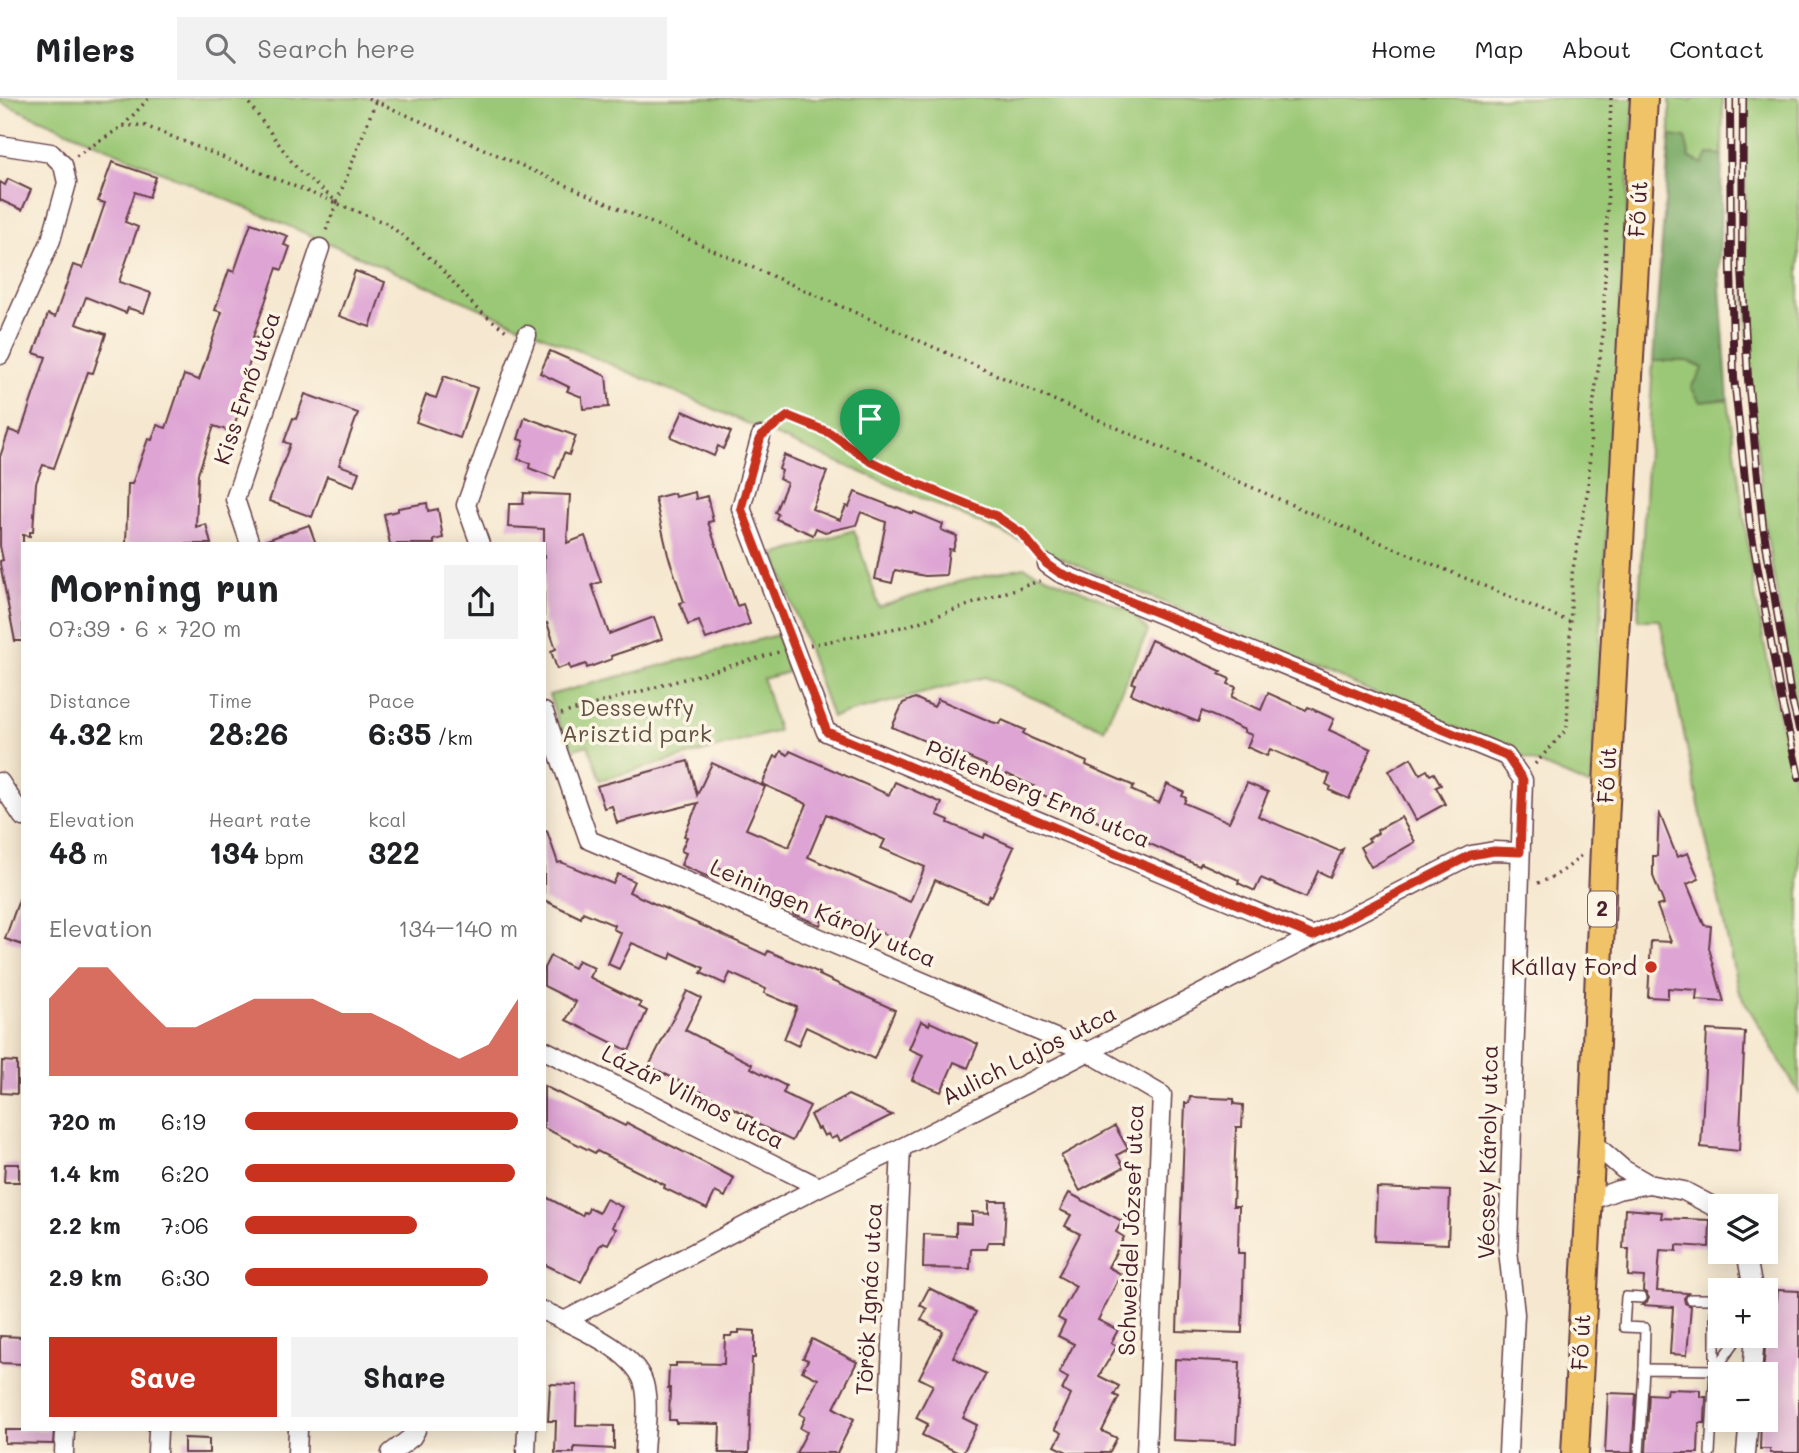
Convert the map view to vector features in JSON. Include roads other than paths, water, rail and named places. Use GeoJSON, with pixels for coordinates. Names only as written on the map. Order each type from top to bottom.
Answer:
{"type":"FeatureCollection","features":[{"type":"Feature","properties":{"kind":"main road","name":"Fő út"},"geometry":{"type":"LineString","coordinates":[[1575,1453],[1592,1142],[1605,822],[1644,98]]}},
{"type":"Feature","properties":{"kind":"street"},"geometry":{"type":"LineString","coordinates":[[0,145],[51,153],[63,165],[67,183],[51,240],[0,355]]}},
{"type":"Feature","properties":{"kind":"street","name":"Kiss Ernő utca"},"geometry":{"type":"LineString","coordinates":[[249,542],[235,499],[320,248]]}},
{"type":"Feature","properties":{"kind":"street"},"geometry":{"type":"LineString","coordinates":[[480,542],[466,505],[525,340]]}},
{"type":"Feature","properties":{"kind":"street","name":"Pöltenberg Ernő utca"},"geometry":{"type":"LineString","coordinates":[[761,436],[741,508],[827,732],[1313,936]]}},
{"type":"Feature","properties":{"kind":"street","name":"Vécsey Károly utca"},"geometry":{"type":"LineString","coordinates":[[1047,564],[1060,573],[1506,755],[1523,780],[1508,1250],[1514,1314],[1508,1453]]}},
{"type":"Feature","properties":{"kind":"street","name":"Leiningen Károly utca"},"geometry":{"type":"LineString","coordinates":[[546,718],[589,840],[1088,1052]]}},
{"type":"Feature","properties":{"kind":"street"},"geometry":{"type":"LineString","coordinates":[[0,782],[21,814]]}},
{"type":"Feature","properties":{"kind":"street","name":"Aulich Lajos utca"},"geometry":{"type":"LineString","coordinates":[[564,1321],[1471,855],[1494,851],[1520,852]]}},
{"type":"Feature","properties":{"kind":"street","name":"Lázár Vilmos utca"},"geometry":{"type":"LineString","coordinates":[[546,1051],[819,1188]]}},
{"type":"Feature","properties":{"kind":"street","name":"Schweidel József utca"},"geometry":{"type":"LineString","coordinates":[[1088,1052],[1162,1095],[1146,1453]]}},
{"type":"Feature","properties":{"kind":"street"},"geometry":{"type":"LineString","coordinates":[[1592,1142],[1623,1169],[1649,1184],[1684,1191],[1708,1204]]}},
{"type":"Feature","properties":{"kind":"street","name":"Török Ignác utca"},"geometry":{"type":"LineString","coordinates":[[887,1453],[901,1148]]}},
{"type":"Feature","properties":{"kind":"street"},"geometry":{"type":"LineString","coordinates":[[1589,1201],[1618,1190],[1649,1184]]}},
{"type":"Feature","properties":{"kind":"street"},"geometry":{"type":"LineString","coordinates":[[546,1312],[609,1345],[627,1357],[639,1373],[645,1385],[646,1399],[644,1453]]}},
{"type":"Feature","properties":{"kind":"street"},"geometry":{"type":"LineString","coordinates":[[64,1453],[65,1431]]}},
{"type":"Feature","properties":{"kind":"street"},"geometry":{"type":"LineString","coordinates":[[157,1453],[158,1431]]}},
{"type":"Feature","properties":{"kind":"street"},"geometry":{"type":"LineString","coordinates":[[297,1453],[298,1431]]}},
{"type":"Feature","properties":{"kind":"street"},"geometry":{"type":"LineString","coordinates":[[391,1453],[412,1437],[415,1431]]}},
{"type":"Feature","properties":{"kind":"street"},"geometry":{"type":"LineString","coordinates":[[526,1453],[527,1431]]}},
{"type":"Feature","properties":{"kind":"street"},"geometry":{"type":"LineString","coordinates":[[1746,1453],[1748,1432]]}},
{"type":"Feature","properties":{"kind":"lane"},"geometry":{"type":"LineString","coordinates":[[1639,1453],[1645,1328],[1624,1327],[1626,1297],[1642,1298]]}},
{"type":"Feature","properties":{"kind":"lane"},"geometry":{"type":"LineString","coordinates":[[1691,1299],[1715,1299],[1715,1362]]}},
{"type":"Feature","properties":{"kind":"lane"},"geometry":{"type":"LineString","coordinates":[[1644,1369],[1708,1370]]}},
{"type":"Feature","properties":{"kind":"lane"},"geometry":{"type":"LineString","coordinates":[[1710,1453],[1711,1432]]}},
{"type":"Feature","properties":{"kind":"railway"},"geometry":{"type":"LineString","coordinates":[[1730,98],[1734,378],[1750,525],[1781,698],[1799,777]]}},
{"type":"Feature","properties":{"kind":"railway"},"geometry":{"type":"LineString","coordinates":[[1743,98],[1742,269],[1748,379],[1763,526],[1791,697],[1799,729]]}},
{"type":"Feature","properties":{"kind":"place","name":"Kállay Ford"},"geometry":{"type":"Point","coordinates":[1651,967]}},
{"type":"Feature","properties":{"kind":"park label","name":"Dessewffy Arisztid park"},"geometry":{"type":"Point","coordinates":[637,721]}}]}
